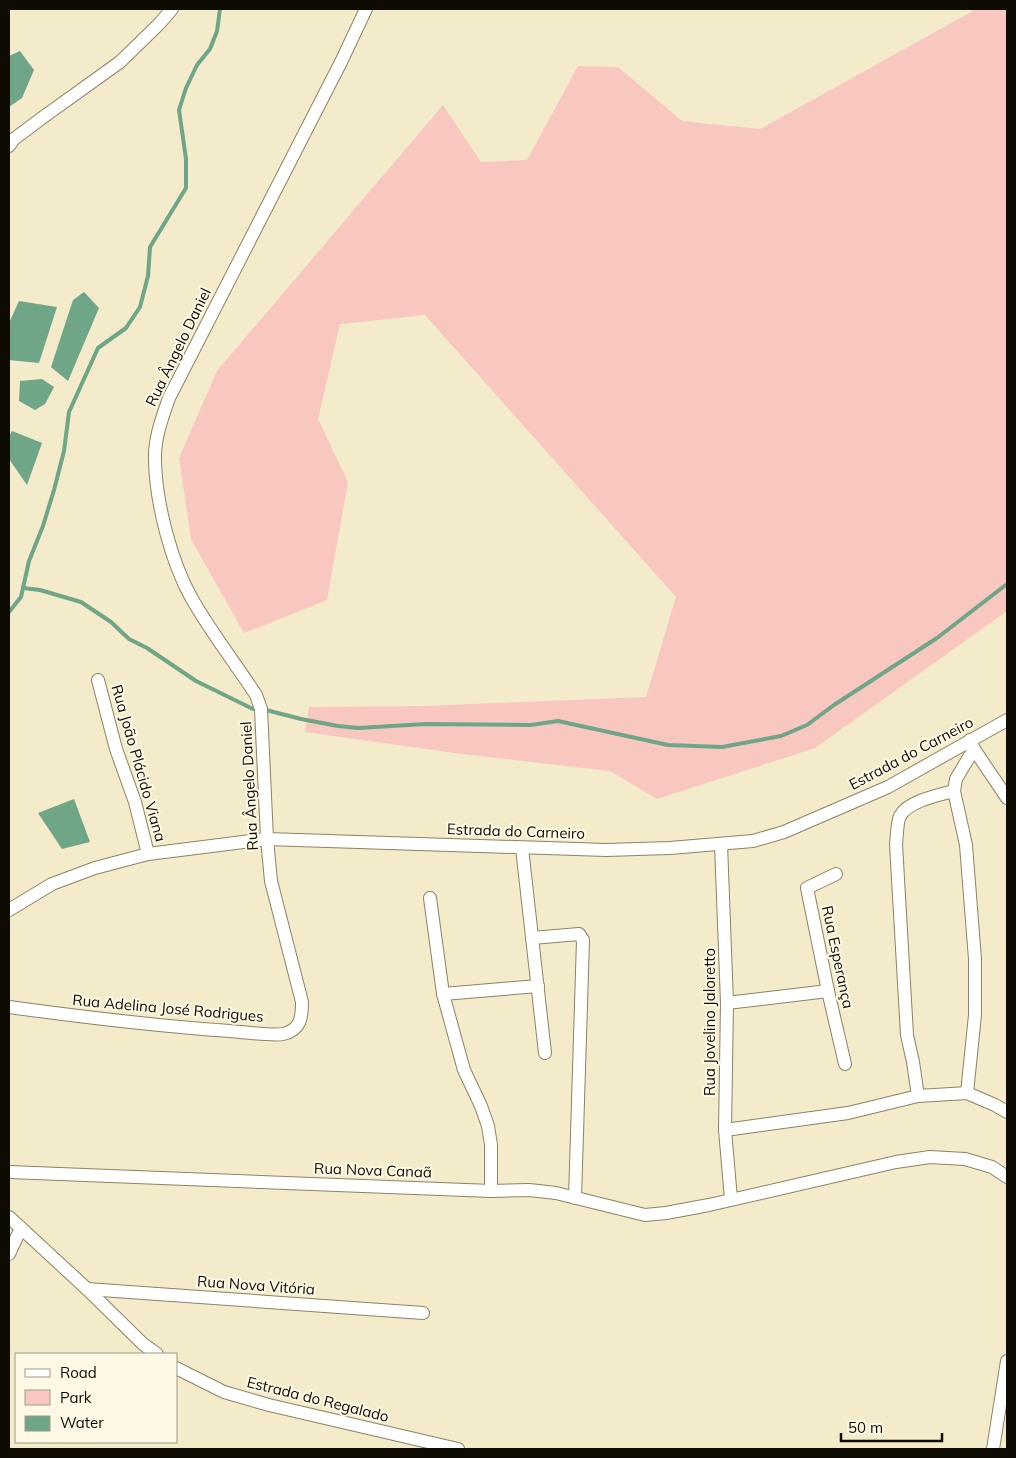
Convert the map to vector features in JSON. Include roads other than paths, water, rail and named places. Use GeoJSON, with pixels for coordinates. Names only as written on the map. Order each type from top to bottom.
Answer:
{"type":"FeatureCollection","features":[{"type":"Feature","properties":{"kind":"street"},"geometry":{"type":"LineString","coordinates":[[9,146],[42,118],[120,62],[172,9]]}},
{"type":"Feature","properties":{"kind":"street","name":"Rua Ângelo Daniel"},"geometry":{"type":"LineString","coordinates":[[302,1002],[271,882],[260,710],[256,694],[192,599],[174,558],[158,497],[155,460],[158,428],[169,398],[341,62],[366,9]]}},
{"type":"Feature","properties":{"kind":"street","name":"Rua João Plácido Viana"},"geometry":{"type":"LineString","coordinates":[[98,680],[116,749],[135,802],[148,854]]}},
{"type":"Feature","properties":{"kind":"street","name":"Estrada do Carneiro"},"geometry":{"type":"LineString","coordinates":[[9,910],[52,884],[95,868],[148,854],[267,839],[606,850],[753,841],[784,832],[888,788],[972,744],[1007,720]]}},
{"type":"Feature","properties":{"kind":"street"},"geometry":{"type":"LineString","coordinates":[[967,1093],[975,1015],[975,959],[966,846],[954,791],[956,779],[972,744]]}},
{"type":"Feature","properties":{"kind":"street"},"geometry":{"type":"LineString","coordinates":[[972,744],[1007,798]]}},
{"type":"Feature","properties":{"kind":"street"},"geometry":{"type":"LineString","coordinates":[[918,1096],[907,1035],[896,844],[900,816],[924,799],[954,791]]}},
{"type":"Feature","properties":{"kind":"street","name":"Rua Jovelino Jaloretto"},"geometry":{"type":"LineString","coordinates":[[721,844],[728,1003],[725,1130],[731,1199]]}},
{"type":"Feature","properties":{"kind":"street"},"geometry":{"type":"LineString","coordinates":[[522,848],[546,1052]]}},
{"type":"Feature","properties":{"kind":"street","name":"Rua Esperança"},"geometry":{"type":"LineString","coordinates":[[836,874],[807,888],[845,1064]]}},
{"type":"Feature","properties":{"kind":"street"},"geometry":{"type":"LineString","coordinates":[[430,898],[444,994],[464,1070],[488,1126],[491,1145],[491,1191]]}},
{"type":"Feature","properties":{"kind":"street"},"geometry":{"type":"LineString","coordinates":[[532,938],[579,934],[583,940],[575,1198]]}},
{"type":"Feature","properties":{"kind":"street"},"geometry":{"type":"LineString","coordinates":[[444,994],[538,986]]}},
{"type":"Feature","properties":{"kind":"street"},"geometry":{"type":"LineString","coordinates":[[728,1003],[828,991]]}},
{"type":"Feature","properties":{"kind":"street","name":"Rua Adelina José Rodrigues"},"geometry":{"type":"LineString","coordinates":[[9,1007],[191,1028],[282,1034],[294,1029],[299,1024],[302,1015],[302,1002]]}},
{"type":"Feature","properties":{"kind":"street"},"geometry":{"type":"LineString","coordinates":[[725,1130],[848,1113],[918,1096],[967,1093],[1007,1112]]}},
{"type":"Feature","properties":{"kind":"street","name":"Rua Nova Canaã"},"geometry":{"type":"LineString","coordinates":[[9,1172],[491,1191],[536,1190],[645,1214],[666,1213],[896,1162],[930,1157],[965,1159],[992,1167],[1007,1176]]}},
{"type":"Feature","properties":{"kind":"street"},"geometry":{"type":"LineString","coordinates":[[9,1217],[143,1344],[156,1353]]}},
{"type":"Feature","properties":{"kind":"street"},"geometry":{"type":"LineString","coordinates":[[9,1254],[21,1228]]}},
{"type":"Feature","properties":{"kind":"street","name":"Rua Nova Vitória"},"geometry":{"type":"LineString","coordinates":[[87,1289],[423,1313]]}},
{"type":"Feature","properties":{"kind":"street"},"geometry":{"type":"LineString","coordinates":[[992,1449],[1007,1361]]}},
{"type":"Feature","properties":{"kind":"street","name":"Estrada do Regalado"},"geometry":{"type":"LineString","coordinates":[[178,1369],[224,1392],[269,1405],[458,1449]]}},
{"type":"Feature","properties":{"kind":"water"},"geometry":{"type":"Polygon","coordinates":[[[20,51],[34,70],[22,98],[9,107],[9,56],[20,51]]]}},
{"type":"Feature","properties":{"kind":"water"},"geometry":{"type":"Polygon","coordinates":[[[84,292],[99,308],[68,381],[51,367],[73,300],[84,292]]]}},
{"type":"Feature","properties":{"kind":"water"},"geometry":{"type":"Polygon","coordinates":[[[19,301],[57,307],[39,363],[9,360],[9,323],[19,301]]]}},
{"type":"Feature","properties":{"kind":"water"},"geometry":{"type":"Polygon","coordinates":[[[42,379],[54,387],[45,404],[35,410],[19,401],[20,381],[42,379]]]}},
{"type":"Feature","properties":{"kind":"water"},"geometry":{"type":"Polygon","coordinates":[[[12,431],[42,443],[27,485],[9,459],[9,436],[12,431]]]}},
{"type":"Feature","properties":{"kind":"water"},"geometry":{"type":"Polygon","coordinates":[[[74,799],[90,842],[62,849],[38,813],[74,799]]]}},
{"type":"Feature","properties":{"kind":"waterway"},"geometry":{"type":"LineString","coordinates":[[9,612],[21,597],[29,561],[43,526],[54,490],[64,451],[69,412],[98,348],[126,328],[140,307],[148,276],[150,247],[186,188],[186,159],[179,110],[186,88],[197,65],[210,49],[217,31],[220,9]]}},
{"type":"Feature","properties":{"kind":"waterway"},"geometry":{"type":"LineString","coordinates":[[266,710],[301,719],[358,728],[426,724],[531,725],[558,721],[668,745],[722,747],[781,736],[807,725],[834,705],[937,638],[1007,584]]}},
{"type":"Feature","properties":{"kind":"waterway"},"geometry":{"type":"LineString","coordinates":[[23,588],[40,590],[81,602],[111,622],[129,639],[147,648],[196,681],[253,709]]}}]}
